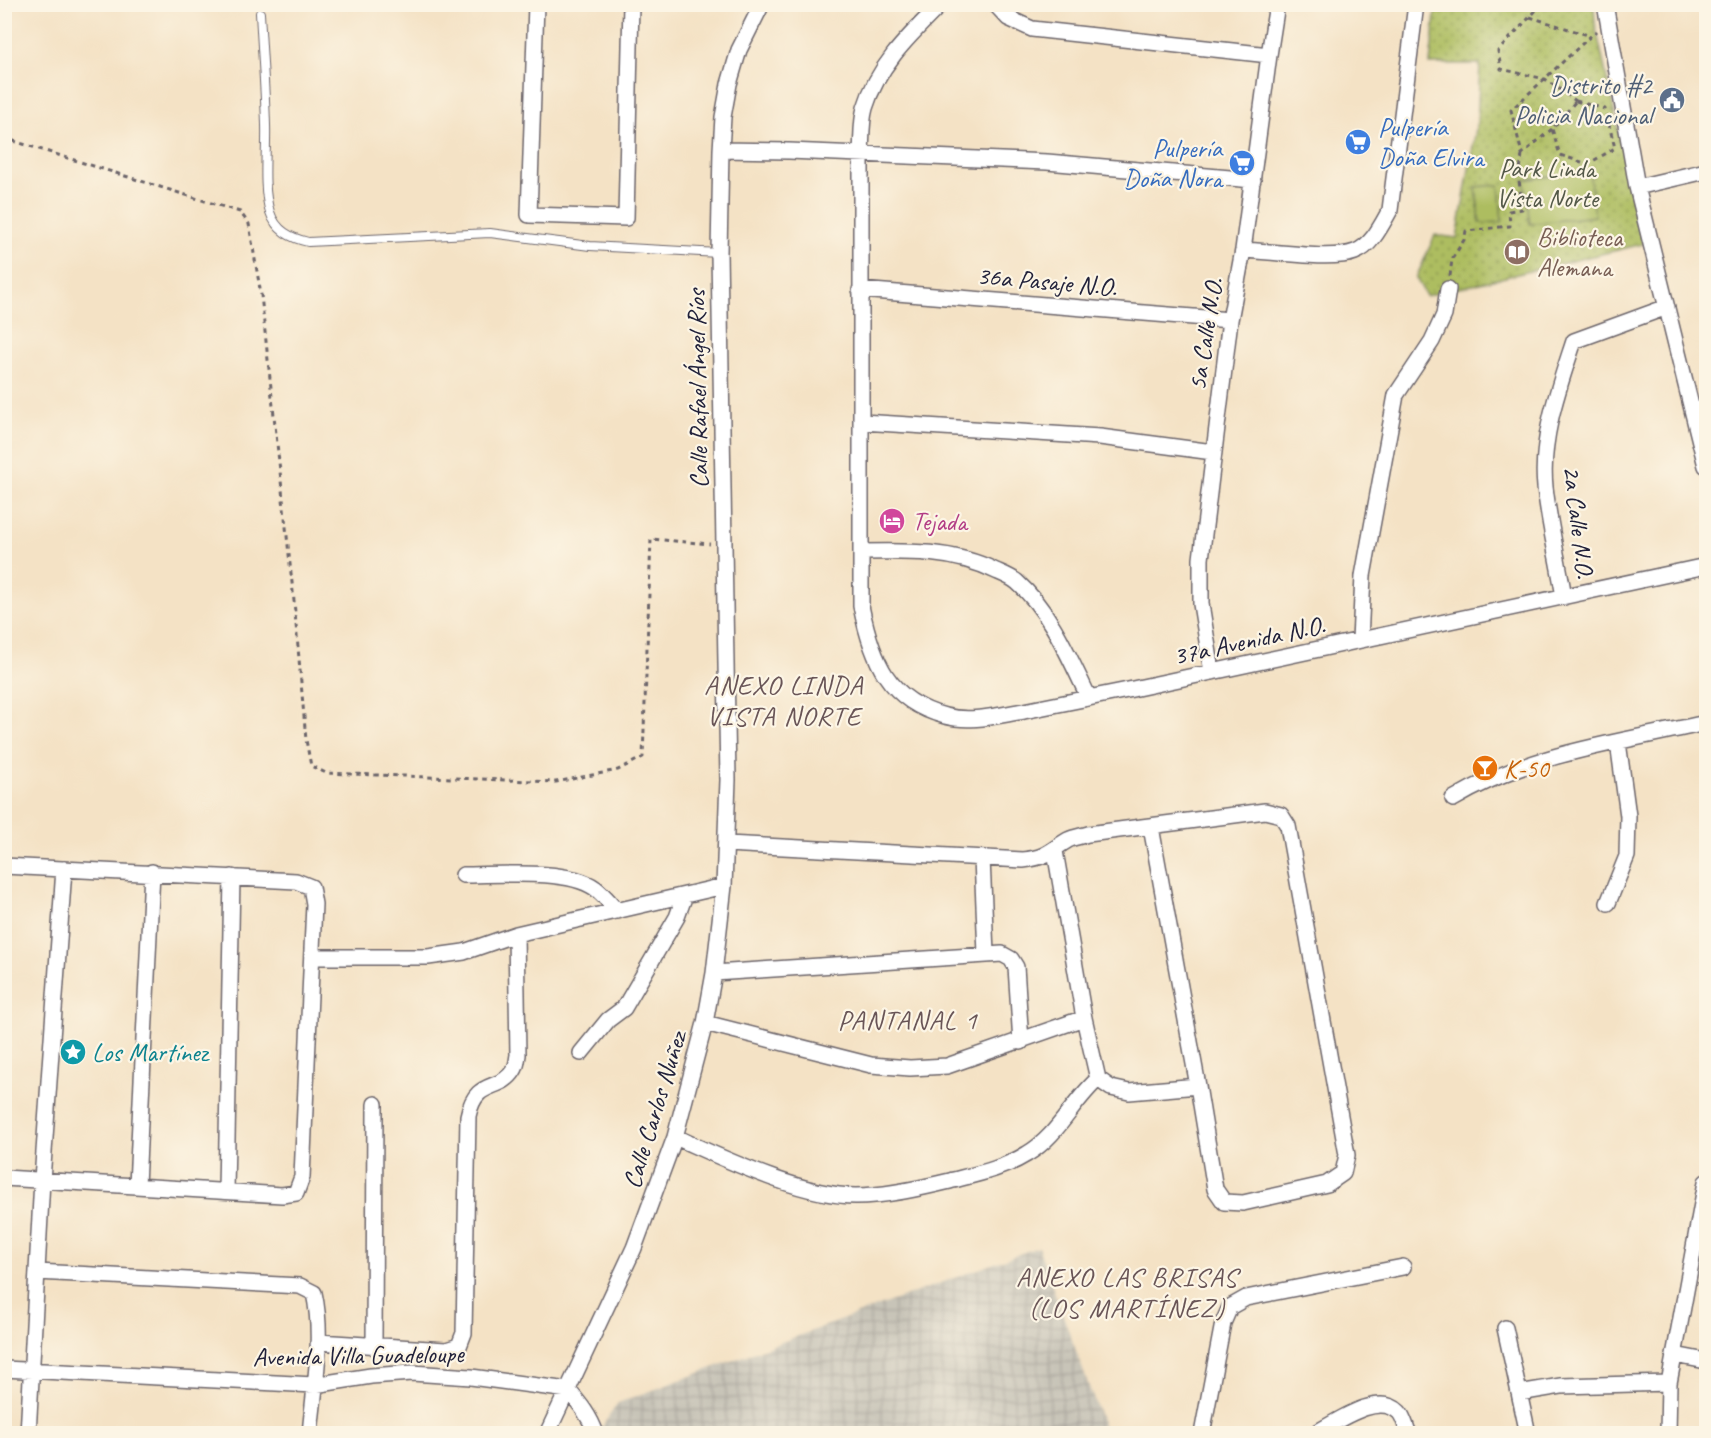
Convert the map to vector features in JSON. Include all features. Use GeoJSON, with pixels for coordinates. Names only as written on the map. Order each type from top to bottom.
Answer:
{"type":"FeatureCollection","features":[{"type":"Feature","properties":{"kind":"street"},"geometry":{"type":"LineString","coordinates":[[536,4],[529,215],[626,218],[631,4]]}},
{"type":"Feature","properties":{"kind":"street","name":"Calle Rafael Ángel Ríos"},"geometry":{"type":"LineString","coordinates":[[728,780],[719,253],[721,150],[723,117],[729,84],[739,50],[762,4]]}},
{"type":"Feature","properties":{"kind":"street","name":"37a Avenida N.O."},"geometry":{"type":"LineString","coordinates":[[941,4],[901,45],[877,77],[865,110],[861,154],[861,606],[867,639],[878,666],[896,690],[917,706],[947,717],[978,719],[1089,698],[1707,566]]}},
{"type":"Feature","properties":{"kind":"street"},"geometry":{"type":"LineString","coordinates":[[995,4],[1008,18],[1032,29],[1269,55]]}},
{"type":"Feature","properties":{"kind":"street","name":"5a Calle N.O."},"geometry":{"type":"LineString","coordinates":[[1212,672],[1201,604],[1201,559],[1230,320],[1243,249],[1277,4]]}},
{"type":"Feature","properties":{"kind":"street"},"geometry":{"type":"LineString","coordinates":[[1243,249],[1326,256],[1356,252],[1378,233],[1390,210],[1416,4]]}},
{"type":"Feature","properties":{"kind":"street"},"geometry":{"type":"LineString","coordinates":[[1605,4],[1637,187],[1707,466]]}},
{"type":"Feature","properties":{"kind":"street"},"geometry":{"type":"LineString","coordinates":[[721,150],[1047,162],[1253,180]]}},
{"type":"Feature","properties":{"kind":"street"},"geometry":{"type":"LineString","coordinates":[[1637,187],[1707,171]]}},
{"type":"Feature","properties":{"kind":"street"},"geometry":{"type":"LineString","coordinates":[[1360,640],[1363,576],[1396,395],[1432,341],[1444,315],[1448,290]]}},
{"type":"Feature","properties":{"kind":"street","name":"36a Pasaje N.O."},"geometry":{"type":"LineString","coordinates":[[860,291],[1230,320]]}},
{"type":"Feature","properties":{"kind":"street","name":"2a Calle N.O."},"geometry":{"type":"LineString","coordinates":[[1564,597],[1545,485],[1547,442],[1557,392],[1574,341],[1667,307]]}},
{"type":"Feature","properties":{"kind":"street"},"geometry":{"type":"LineString","coordinates":[[862,422],[1100,437],[1213,452]]}},
{"type":"Feature","properties":{"kind":"street"},"geometry":{"type":"LineString","coordinates":[[862,552],[915,551],[954,556],[987,566],[1015,580],[1038,603],[1061,639],[1089,698]]}},
{"type":"Feature","properties":{"kind":"street"},"geometry":{"type":"LineString","coordinates":[[1453,799],[1476,785],[1522,766],[1707,723]]}},
{"type":"Feature","properties":{"kind":"street"},"geometry":{"type":"LineString","coordinates":[[1608,903],[1627,856],[1628,816],[1618,742]]}},
{"type":"Feature","properties":{"kind":"street","name":"Calle Carlos Nuñez"},"geometry":{"type":"LineString","coordinates":[[547,1434],[634,1248],[675,1137],[705,1023],[714,973],[724,886],[728,780]]}},
{"type":"Feature","properties":{"kind":"street"},"geometry":{"type":"LineString","coordinates":[[727,844],[1023,860],[1039,858],[1054,851],[1070,839],[1088,834],[1265,812],[1281,815],[1288,826],[1347,1155],[1343,1173],[1327,1184],[1243,1203],[1224,1202],[1215,1189],[1151,827]]}},
{"type":"Feature","properties":{"kind":"street"},"geometry":{"type":"LineString","coordinates":[[1054,851],[1084,1018],[1098,1078],[1111,1088],[1129,1092],[1198,1086]]}},
{"type":"Feature","properties":{"kind":"street"},"geometry":{"type":"LineString","coordinates":[[982,858],[986,954]]}},
{"type":"Feature","properties":{"kind":"street"},"geometry":{"type":"LineString","coordinates":[[4,866],[296,881],[311,887],[314,904],[302,1177],[296,1193],[282,1195],[4,1178]]}},
{"type":"Feature","properties":{"kind":"street"},"geometry":{"type":"LineString","coordinates":[[28,1434],[42,1180],[64,869]]}},
{"type":"Feature","properties":{"kind":"street"},"geometry":{"type":"LineString","coordinates":[[137,1185],[152,872]]}},
{"type":"Feature","properties":{"kind":"street"},"geometry":{"type":"LineString","coordinates":[[463,875],[540,874],[575,879],[594,887],[618,911]]}},
{"type":"Feature","properties":{"kind":"street"},"geometry":{"type":"LineString","coordinates":[[225,1191],[232,877]]}},
{"type":"Feature","properties":{"kind":"street"},"geometry":{"type":"LineString","coordinates":[[313,957],[428,957],[464,952],[516,934],[724,886]]}},
{"type":"Feature","properties":{"kind":"street"},"geometry":{"type":"LineString","coordinates":[[581,1053],[608,1020],[624,1008],[676,917],[685,895]]}},
{"type":"Feature","properties":{"kind":"street"},"geometry":{"type":"LineString","coordinates":[[318,1342],[446,1350],[459,1346],[464,1333],[468,1116],[476,1094],[485,1087],[507,1078],[515,1069],[518,1055],[516,934]]}},
{"type":"Feature","properties":{"kind":"street"},"geometry":{"type":"LineString","coordinates":[[714,973],[1002,954],[1011,958],[1016,967],[1021,1042]]}},
{"type":"Feature","properties":{"kind":"street"},"geometry":{"type":"LineString","coordinates":[[705,1023],[871,1065],[910,1068],[947,1066],[1021,1042],[1084,1018]]}},
{"type":"Feature","properties":{"kind":"street"},"geometry":{"type":"LineString","coordinates":[[675,1137],[757,1172],[831,1194],[856,1196],[923,1188],[997,1169],[1028,1154],[1054,1132],[1089,1086],[1098,1078]]}},
{"type":"Feature","properties":{"kind":"street"},"geometry":{"type":"LineString","coordinates":[[374,1347],[375,1104]]}},
{"type":"Feature","properties":{"kind":"street"},"geometry":{"type":"LineString","coordinates":[[1668,1434],[1669,1383],[1707,1182]]}},
{"type":"Feature","properties":{"kind":"street"},"geometry":{"type":"LineString","coordinates":[[1202,1434],[1223,1323],[1230,1307],[1246,1298],[1403,1268]]}},
{"type":"Feature","properties":{"kind":"street"},"geometry":{"type":"LineString","coordinates":[[37,1272],[300,1286],[314,1293],[318,1310],[318,1342],[310,1434]]}},
{"type":"Feature","properties":{"kind":"street"},"geometry":{"type":"LineString","coordinates":[[1505,1328],[1528,1434]]}},
{"type":"Feature","properties":{"kind":"street"},"geometry":{"type":"LineString","coordinates":[[1675,1355],[1707,1361]]}},
{"type":"Feature","properties":{"kind":"street","name":"Avenida Villa Guadeloupe"},"geometry":{"type":"LineString","coordinates":[[4,1369],[314,1385],[371,1376],[412,1373],[471,1377],[568,1390]]}},
{"type":"Feature","properties":{"kind":"street"},"geometry":{"type":"LineString","coordinates":[[1519,1393],[1561,1386],[1669,1383]]}},
{"type":"Feature","properties":{"kind":"street"},"geometry":{"type":"LineString","coordinates":[[568,1390],[586,1413],[596,1434]]}},
{"type":"Feature","properties":{"kind":"street"},"geometry":{"type":"LineString","coordinates":[[1314,1434],[1365,1407],[1385,1404],[1400,1412],[1409,1434]]}},
{"type":"Feature","properties":{"kind":"lane"},"geometry":{"type":"LineString","coordinates":[[260,13],[267,194],[270,213],[278,227],[292,238],[308,242],[490,233],[590,246],[719,253]]}},
{"type":"Feature","properties":{"kind":"path"},"geometry":{"type":"LineString","coordinates":[[1542,4],[1498,51],[1501,69],[1545,79],[1576,101],[1605,108],[1615,148],[1588,164],[1560,154],[1552,129]]}},
{"type":"Feature","properties":{"kind":"path"},"geometry":{"type":"LineString","coordinates":[[1530,17],[1588,35]]}},
{"type":"Feature","properties":{"kind":"path"},"geometry":{"type":"LineString","coordinates":[[1452,259],[1464,240],[1466,231],[1510,226],[1509,211],[1522,210],[1519,179],[1522,154],[1510,110],[1545,79],[1588,35],[1607,23]]}},
{"type":"Feature","properties":{"kind":"path"},"geometry":{"type":"LineString","coordinates":[[1522,154],[1552,129],[1576,101]]}},
{"type":"Feature","properties":{"kind":"path"},"geometry":{"type":"LineString","coordinates":[[4,138],[240,212],[249,224],[261,295],[294,601],[306,740],[311,766],[326,773],[556,782],[618,770],[643,757],[651,538],[724,545]]}},
{"type":"Feature","properties":{"kind":"shaded area"},"geometry":{"type":"Polygon","coordinates":[[[1038,1247],[1106,1433],[603,1434],[601,1428],[618,1403],[1038,1247]]]}},
{"type":"Feature","properties":{"kind":"green space","name":"Park Linda Vista Norte"},"geometry":{"type":"Polygon","coordinates":[[[1436,5],[1594,5],[1595,24],[1643,244],[1426,296],[1416,278],[1435,235],[1457,238],[1477,123],[1480,64],[1430,64],[1436,5]]]}},
{"type":"Feature","properties":{"kind":"green space"},"geometry":{"type":"Polygon","coordinates":[[[1589,171],[1595,216],[1530,224],[1524,180],[1589,171]]]}},
{"type":"Feature","properties":{"kind":"green space"},"geometry":{"type":"Polygon","coordinates":[[[1499,185],[1502,222],[1480,223],[1476,187],[1499,185]]]}},
{"type":"Feature","properties":{"kind":"place","name":"Distrito #2 Policia Nacional"},"geometry":{"type":"Point","coordinates":[1672,100]}},
{"type":"Feature","properties":{"kind":"place","name":"Pulpería Doña Elvira"},"geometry":{"type":"Point","coordinates":[1358,142]}},
{"type":"Feature","properties":{"kind":"place","name":"Pulpería Doña Nora"},"geometry":{"type":"Point","coordinates":[1242,163]}},
{"type":"Feature","properties":{"kind":"place","name":"Biblioteca Alemana"},"geometry":{"type":"Point","coordinates":[1517,252]}},
{"type":"Feature","properties":{"kind":"place","name":"Tejada"},"geometry":{"type":"Point","coordinates":[892,521]}},
{"type":"Feature","properties":{"kind":"place","name":"K-50"},"geometry":{"type":"Point","coordinates":[1485,768]}},
{"type":"Feature","properties":{"kind":"place","name":"Los Martínez"},"geometry":{"type":"Point","coordinates":[73,1052]}},
{"type":"Feature","properties":{"kind":"district","name":"ANEXO LINDA VISTA NORTE"},"geometry":{"type":"Point","coordinates":[784,700]}},
{"type":"Feature","properties":{"kind":"district","name":"PANTANAL 1"},"geometry":{"type":"Point","coordinates":[908,1020]}},
{"type":"Feature","properties":{"kind":"district","name":"ANEXO LAS BRISAS (LOS MARTÍNEZ)"},"geometry":{"type":"Point","coordinates":[1127,1292]}}]}
